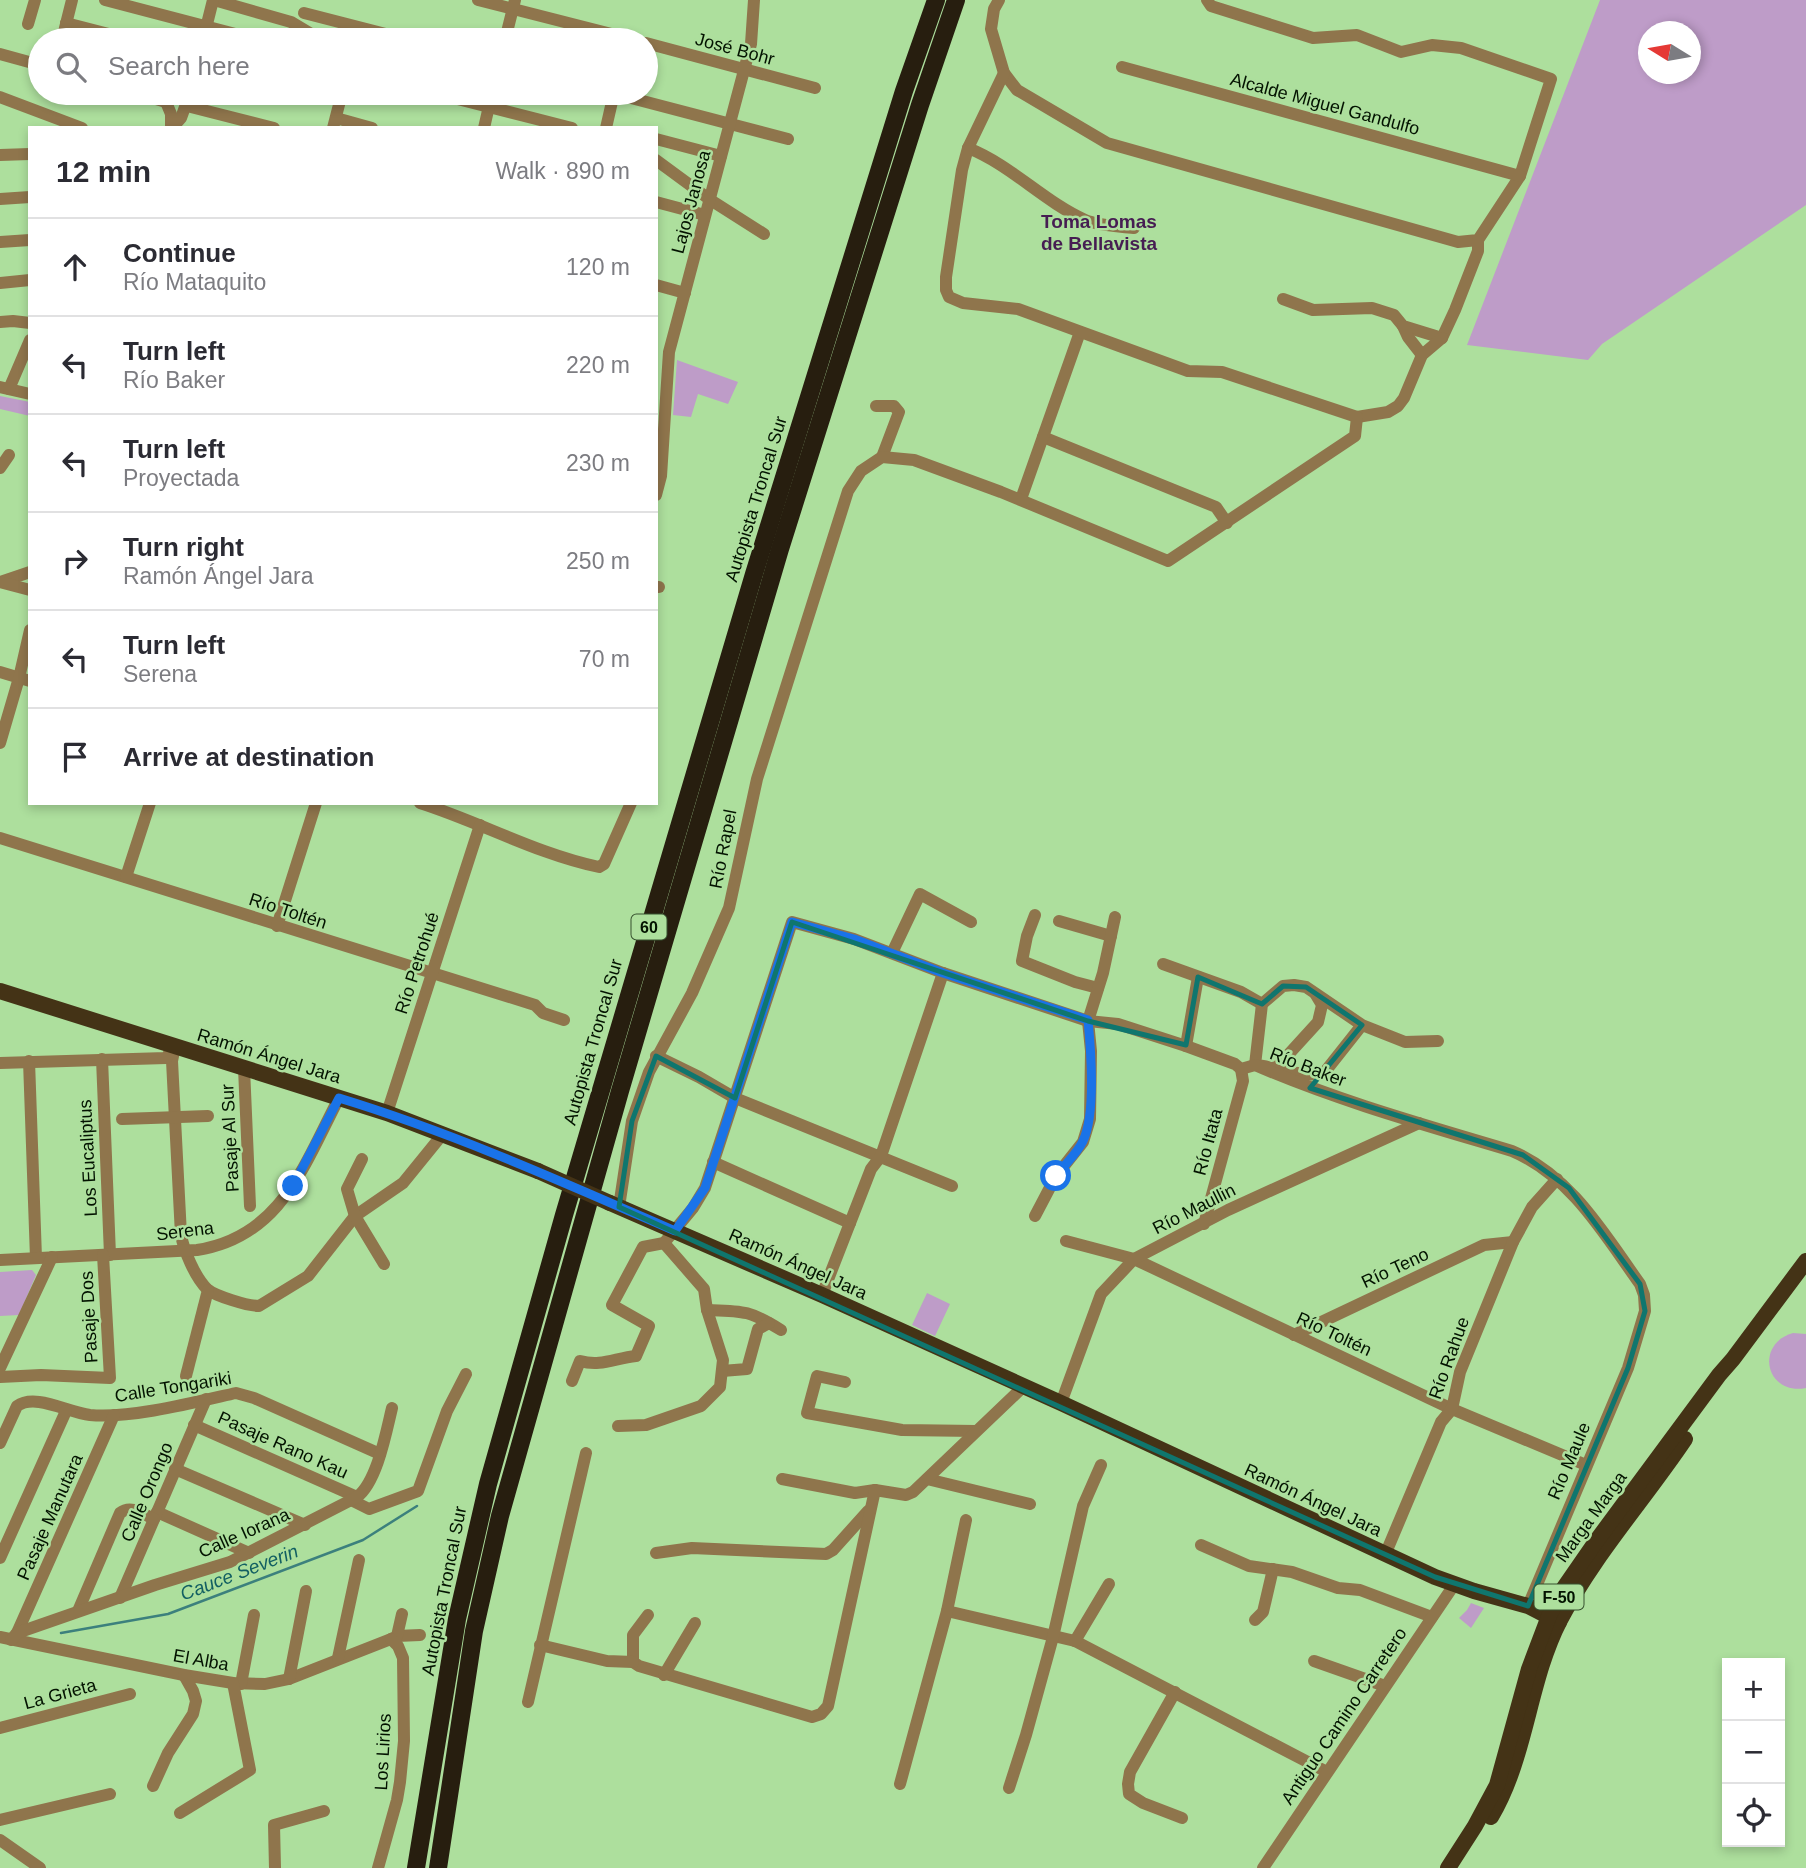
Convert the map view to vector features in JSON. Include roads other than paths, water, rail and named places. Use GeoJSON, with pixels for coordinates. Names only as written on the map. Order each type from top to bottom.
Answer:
{"type":"FeatureCollection","features":[{"type":"Feature","properties":{"kind":"highway","name":"Autopista Troncal Sur"},"geometry":{"type":"LineString","coordinates":[[416,1868],[459,1608],[488,1483],[750,587],[904,91],[936,0]]}},
{"type":"Feature","properties":{"kind":"highway","name":"Autopista Troncal Sur"},"geometry":{"type":"LineString","coordinates":[[438,1868],[479,1602],[492,1544],[616,1103],[780,549],[919,105],[956,0]]}},
{"type":"Feature","properties":{"kind":"main road","name":"Ramón Ángel Jara"},"geometry":{"type":"LineString","coordinates":[[0,991],[387,1113],[538,1171],[615,1205],[670,1237],[822,1295],[1061,1403],[1385,1555],[1454,1585],[1528,1606],[1554,1619]]}},
{"type":"Feature","properties":{"kind":"main road","name":"Marga Marga"},"geometry":{"type":"LineString","coordinates":[[1459,1868],[1505,1793],[1542,1669],[1561,1592],[1719,1374],[1806,1261]]}},
{"type":"Feature","properties":{"kind":"main road","name":"Marga Marga"},"geometry":{"type":"LineString","coordinates":[[1448,1868],[1497,1785],[1529,1669],[1554,1619]]}},
{"type":"Feature","properties":{"kind":"street"},"geometry":{"type":"LineString","coordinates":[[28,24],[35,0]]}},
{"type":"Feature","properties":{"kind":"street"},"geometry":{"type":"LineString","coordinates":[[65,28],[72,0]]}},
{"type":"Feature","properties":{"kind":"street"},"geometry":{"type":"LineString","coordinates":[[105,0],[187,28]]}},
{"type":"Feature","properties":{"kind":"street"},"geometry":{"type":"LineString","coordinates":[[207,28],[214,0],[279,18],[301,28]]}},
{"type":"Feature","properties":{"kind":"street"},"geometry":{"type":"LineString","coordinates":[[478,0],[514,5],[590,28]]}},
{"type":"Feature","properties":{"kind":"street","name":"Lajos Janosa"},"geometry":{"type":"LineString","coordinates":[[658,487],[669,352],[751,44],[754,0]]}},
{"type":"Feature","properties":{"kind":"street"},"geometry":{"type":"LineString","coordinates":[[999,0],[994,9],[991,29],[1004,73],[1017,90],[1107,143],[1458,242],[1478,240]]}},
{"type":"Feature","properties":{"kind":"street"},"geometry":{"type":"LineString","coordinates":[[1004,73],[968,148],[962,170],[949,255],[946,290],[949,297],[963,303],[1018,309],[1188,371],[1222,372],[1357,417],[1388,412],[1404,398],[1422,355],[1442,338],[1478,251],[1478,240],[1520,176],[1551,79],[1461,48],[1432,45],[1401,51],[1357,35],[1313,38],[1211,6],[1207,0]]}},
{"type":"Feature","properties":{"kind":"street"},"geometry":{"type":"LineString","coordinates":[[508,28],[514,5]]}},
{"type":"Feature","properties":{"kind":"street"},"geometry":{"type":"LineString","coordinates":[[298,26],[306,6],[372,28]]}},
{"type":"Feature","properties":{"kind":"street","name":"José Bohr"},"geometry":{"type":"LineString","coordinates":[[658,46],[815,88]]}},
{"type":"Feature","properties":{"kind":"street"},"geometry":{"type":"LineString","coordinates":[[0,54],[28,62]]}},
{"type":"Feature","properties":{"kind":"street","name":"Alcalde Miguel Gandulfo"},"geometry":{"type":"LineString","coordinates":[[1122,67],[1520,176]]}},
{"type":"Feature","properties":{"kind":"street"},"geometry":{"type":"LineString","coordinates":[[0,97],[76,126]]}},
{"type":"Feature","properties":{"kind":"street"},"geometry":{"type":"LineString","coordinates":[[0,107],[16,104]]}},
{"type":"Feature","properties":{"kind":"street"},"geometry":{"type":"LineString","coordinates":[[167,105],[171,114],[171,126]]}},
{"type":"Feature","properties":{"kind":"street"},"geometry":{"type":"LineString","coordinates":[[173,126],[181,118],[186,105]]}},
{"type":"Feature","properties":{"kind":"street"},"geometry":{"type":"LineString","coordinates":[[206,105],[268,126]]}},
{"type":"Feature","properties":{"kind":"street"},"geometry":{"type":"LineString","coordinates":[[339,105],[335,123],[357,126]]}},
{"type":"Feature","properties":{"kind":"street"},"geometry":{"type":"LineString","coordinates":[[484,126],[489,105]]}},
{"type":"Feature","properties":{"kind":"street"},"geometry":{"type":"LineString","coordinates":[[507,105],[566,126]]}},
{"type":"Feature","properties":{"kind":"street"},"geometry":{"type":"LineString","coordinates":[[606,126],[611,105]]}},
{"type":"Feature","properties":{"kind":"street"},"geometry":{"type":"LineString","coordinates":[[658,105],[789,139]]}},
{"type":"Feature","properties":{"kind":"street"},"geometry":{"type":"LineString","coordinates":[[658,140],[721,156]]}},
{"type":"Feature","properties":{"kind":"street"},"geometry":{"type":"LineString","coordinates":[[968,148],[992,157],[1053,201],[1087,221],[1134,228]]}},
{"type":"Feature","properties":{"kind":"street"},"geometry":{"type":"LineString","coordinates":[[0,155],[28,154]]}},
{"type":"Feature","properties":{"kind":"street"},"geometry":{"type":"LineString","coordinates":[[658,161],[709,199],[764,234]]}},
{"type":"Feature","properties":{"kind":"street"},"geometry":{"type":"LineString","coordinates":[[0,199],[28,197]]}},
{"type":"Feature","properties":{"kind":"street"},"geometry":{"type":"LineString","coordinates":[[658,203],[705,215]]}},
{"type":"Feature","properties":{"kind":"street"},"geometry":{"type":"LineString","coordinates":[[0,242],[28,240]]}},
{"type":"Feature","properties":{"kind":"street"},"geometry":{"type":"LineString","coordinates":[[0,283],[28,280]]}},
{"type":"Feature","properties":{"kind":"street"},"geometry":{"type":"LineString","coordinates":[[658,286],[685,293]]}},
{"type":"Feature","properties":{"kind":"street"},"geometry":{"type":"LineString","coordinates":[[1283,299],[1313,310],[1372,308],[1394,315],[1422,355]]}},
{"type":"Feature","properties":{"kind":"street"},"geometry":{"type":"LineString","coordinates":[[0,323],[28,323]]}},
{"type":"Feature","properties":{"kind":"street"},"geometry":{"type":"LineString","coordinates":[[1403,326],[1442,338]]}},
{"type":"Feature","properties":{"kind":"street"},"geometry":{"type":"LineString","coordinates":[[1021,499],[1080,332]]}},
{"type":"Feature","properties":{"kind":"street"},"geometry":{"type":"LineString","coordinates":[[28,344],[5,388],[28,394]]}},
{"type":"Feature","properties":{"kind":"street"},"geometry":{"type":"LineString","coordinates":[[876,406],[894,406],[898,412],[882,457],[914,460],[1021,499],[1168,561],[1355,436],[1357,417]]}},
{"type":"Feature","properties":{"kind":"street"},"geometry":{"type":"LineString","coordinates":[[1043,437],[1216,507],[1227,523]]}},
{"type":"Feature","properties":{"kind":"street"},"geometry":{"type":"LineString","coordinates":[[0,468],[9,455]]}},
{"type":"Feature","properties":{"kind":"street","name":"Río Rapel"},"geometry":{"type":"LineString","coordinates":[[615,1205],[632,1121],[656,1056],[692,993],[729,908],[757,779],[848,491],[861,471],[882,457]]}},
{"type":"Feature","properties":{"kind":"street"},"geometry":{"type":"LineString","coordinates":[[0,582],[28,573]]}},
{"type":"Feature","properties":{"kind":"street"},"geometry":{"type":"LineString","coordinates":[[0,582],[28,589]]}},
{"type":"Feature","properties":{"kind":"street"},"geometry":{"type":"LineString","coordinates":[[0,743],[24,680],[28,647]]}},
{"type":"Feature","properties":{"kind":"street"},"geometry":{"type":"LineString","coordinates":[[0,672],[24,680]]}},
{"type":"Feature","properties":{"kind":"street"},"geometry":{"type":"LineString","coordinates":[[126,877],[149,805]]}},
{"type":"Feature","properties":{"kind":"street"},"geometry":{"type":"LineString","coordinates":[[278,926],[315,805]]}},
{"type":"Feature","properties":{"kind":"street"},"geometry":{"type":"LineString","coordinates":[[425,805],[533,847],[599,867],[604,864],[630,805]]}},
{"type":"Feature","properties":{"kind":"street","name":"Río Petrohué"},"geometry":{"type":"LineString","coordinates":[[387,1113],[480,825]]}},
{"type":"Feature","properties":{"kind":"street","name":"Río Toltén"},"geometry":{"type":"LineString","coordinates":[[0,838],[535,1005],[543,1013],[564,1020]]}},
{"type":"Feature","properties":{"kind":"street"},"geometry":{"type":"LineString","coordinates":[[892,953],[920,894],[971,922]]}},
{"type":"Feature","properties":{"kind":"street"},"geometry":{"type":"LineString","coordinates":[[1035,915],[1027,936],[1023,961],[1075,982],[1098,988]]}},
{"type":"Feature","properties":{"kind":"street"},"geometry":{"type":"LineString","coordinates":[[1035,1216],[1056,1176],[1083,1142],[1090,1119],[1091,1051],[1088,1020],[1115,917]]}},
{"type":"Feature","properties":{"kind":"street"},"geometry":{"type":"LineString","coordinates":[[1059,921],[1111,936]]}},
{"type":"Feature","properties":{"kind":"street"},"geometry":{"type":"LineString","coordinates":[[572,1381],[580,1361],[596,1366],[617,1358],[636,1356],[649,1326],[612,1305],[643,1247],[670,1237],[705,1188],[792,922],[854,939],[943,973],[1088,1020],[1118,1024],[1186,1045],[1236,1064],[1241,1069]]}},
{"type":"Feature","properties":{"kind":"street"},"geometry":{"type":"LineString","coordinates":[[1163,964],[1241,992],[1262,1004]]}},
{"type":"Feature","properties":{"kind":"street"},"geometry":{"type":"LineString","coordinates":[[822,1295],[871,1169],[881,1156],[943,973]]}},
{"type":"Feature","properties":{"kind":"street"},"geometry":{"type":"LineString","coordinates":[[1186,1045],[1198,977]]}},
{"type":"Feature","properties":{"kind":"street"},"geometry":{"type":"LineString","coordinates":[[1362,1025],[1324,1073],[1307,1075],[1277,1067],[1255,1065],[1262,1004],[1283,986],[1306,987],[1362,1025],[1405,1042],[1438,1041]]}},
{"type":"Feature","properties":{"kind":"street"},"geometry":{"type":"LineString","coordinates":[[1277,1067],[1318,1022],[1322,1005],[1317,995]]}},
{"type":"Feature","properties":{"kind":"street"},"geometry":{"type":"LineString","coordinates":[[0,1063],[166,1058],[175,1046]]}},
{"type":"Feature","properties":{"kind":"street"},"geometry":{"type":"LineString","coordinates":[[175,1046],[172,1061],[184,1251],[208,1290],[250,1306],[259,1306],[309,1276],[355,1216],[403,1183],[442,1135]]}},
{"type":"Feature","properties":{"kind":"street"},"geometry":{"type":"LineString","coordinates":[[656,1056],[735,1098],[952,1186]]}},
{"type":"Feature","properties":{"kind":"street","name":"Los Eucaliptus"},"geometry":{"type":"LineString","coordinates":[[102,1059],[107,1255]]}},
{"type":"Feature","properties":{"kind":"street"},"geometry":{"type":"LineString","coordinates":[[29,1061],[36,1258]]}},
{"type":"Feature","properties":{"kind":"street","name":"Río Baker"},"geometry":{"type":"LineString","coordinates":[[1241,1069],[1255,1065],[1300,1084],[1523,1155],[1569,1188],[1640,1284],[1646,1311],[1641,1329]]}},
{"type":"Feature","properties":{"kind":"street","name":"Pasaje Al Sur"},"geometry":{"type":"LineString","coordinates":[[244,1068],[250,1206]]}},
{"type":"Feature","properties":{"kind":"street","name":"Río Itata"},"geometry":{"type":"LineString","coordinates":[[1204,1224],[1242,1080],[1241,1069]]}},
{"type":"Feature","properties":{"kind":"street","name":"Serena"},"geometry":{"type":"LineString","coordinates":[[0,1260],[184,1251],[209,1248],[232,1241],[271,1215],[293,1186],[339,1098]]}},
{"type":"Feature","properties":{"kind":"street"},"geometry":{"type":"LineString","coordinates":[[122,1119],[208,1116]]}},
{"type":"Feature","properties":{"kind":"street","name":"Río Maullin"},"geometry":{"type":"LineString","coordinates":[[1061,1403],[1101,1294],[1134,1259],[1241,1205],[1419,1123]]}},
{"type":"Feature","properties":{"kind":"street"},"geometry":{"type":"LineString","coordinates":[[362,1159],[347,1189],[355,1216],[384,1264]]}},
{"type":"Feature","properties":{"kind":"street"},"geometry":{"type":"LineString","coordinates":[[713,1162],[850,1223]]}},
{"type":"Feature","properties":{"kind":"street","name":"Río Rahue"},"geometry":{"type":"LineString","coordinates":[[1385,1555],[1441,1422],[1452,1409],[1461,1372],[1513,1242],[1532,1207],[1557,1179]]}},
{"type":"Feature","properties":{"kind":"street"},"geometry":{"type":"LineString","coordinates":[[618,1426],[646,1425],[701,1406],[720,1387],[723,1360],[707,1310],[704,1289],[670,1237]]}},
{"type":"Feature","properties":{"kind":"street","name":"Río Toltén"},"geometry":{"type":"LineString","coordinates":[[1066,1241],[1134,1259],[1452,1409],[1586,1465]]}},
{"type":"Feature","properties":{"kind":"street","name":"Río Teno"},"geometry":{"type":"LineString","coordinates":[[1294,1335],[1484,1245],[1513,1242]]}},
{"type":"Feature","properties":{"kind":"street","name":"Pasaje Dos"},"geometry":{"type":"LineString","coordinates":[[0,1377],[41,1375],[110,1378],[107,1255]]}},
{"type":"Feature","properties":{"kind":"street"},"geometry":{"type":"LineString","coordinates":[[0,1368],[52,1257]]}},
{"type":"Feature","properties":{"kind":"street"},"geometry":{"type":"LineString","coordinates":[[186,1376],[208,1290]]}},
{"type":"Feature","properties":{"kind":"street"},"geometry":{"type":"LineString","coordinates":[[707,1310],[741,1310],[780,1330]]}},
{"type":"Feature","properties":{"kind":"street"},"geometry":{"type":"LineString","coordinates":[[722,1370],[747,1370],[758,1329],[769,1322]]}},
{"type":"Feature","properties":{"kind":"street","name":"Río Maule"},"geometry":{"type":"LineString","coordinates":[[1528,1606],[1628,1368],[1641,1329]]}},
{"type":"Feature","properties":{"kind":"street","name":"Pasaje Rano Kau"},"geometry":{"type":"LineString","coordinates":[[194,1425],[354,1499],[369,1509],[418,1491],[447,1411],[466,1374]]}},
{"type":"Feature","properties":{"kind":"street"},"geometry":{"type":"LineString","coordinates":[[845,1382],[817,1376],[807,1413],[902,1430],[976,1431]]}},
{"type":"Feature","properties":{"kind":"street"},"geometry":{"type":"LineString","coordinates":[[782,1479],[855,1493],[875,1490],[906,1495],[913,1492],[1024,1386]]}},
{"type":"Feature","properties":{"kind":"street","name":"Calle Tongariki"},"geometry":{"type":"LineString","coordinates":[[0,1443],[10,1415],[17,1406],[30,1400],[66,1411],[114,1415],[236,1393],[246,1394],[380,1454]]}},
{"type":"Feature","properties":{"kind":"street","name":"Calle Orongo"},"geometry":{"type":"LineString","coordinates":[[120,1598],[206,1399]]}},
{"type":"Feature","properties":{"kind":"street"},"geometry":{"type":"LineString","coordinates":[[354,1499],[365,1491],[380,1454],[392,1408]]}},
{"type":"Feature","properties":{"kind":"street"},"geometry":{"type":"LineString","coordinates":[[0,1558],[66,1411]]}},
{"type":"Feature","properties":{"kind":"street","name":"Pasaje Manutara"},"geometry":{"type":"LineString","coordinates":[[10,1636],[114,1415]]}},
{"type":"Feature","properties":{"kind":"street"},"geometry":{"type":"LineString","coordinates":[[527,1702],[586,1453]]}},
{"type":"Feature","properties":{"kind":"street"},"geometry":{"type":"LineString","coordinates":[[1009,1788],[1053,1637],[1083,1506],[1101,1465]]}},
{"type":"Feature","properties":{"kind":"street"},"geometry":{"type":"LineString","coordinates":[[176,1469],[304,1525]]}},
{"type":"Feature","properties":{"kind":"street"},"geometry":{"type":"LineString","coordinates":[[927,1479],[1030,1504]]}},
{"type":"Feature","properties":{"kind":"street"},"geometry":{"type":"LineString","coordinates":[[540,1645],[607,1661],[633,1662],[664,1675],[812,1717],[821,1714],[828,1706],[875,1490]]}},
{"type":"Feature","properties":{"kind":"street","name":"Calle Iorana"},"geometry":{"type":"LineString","coordinates":[[10,1636],[230,1562],[354,1499]]}},
{"type":"Feature","properties":{"kind":"street"},"geometry":{"type":"LineString","coordinates":[[78,1611],[120,1513],[125,1508],[155,1516],[249,1553]]}},
{"type":"Feature","properties":{"kind":"street"},"geometry":{"type":"LineString","coordinates":[[656,1553],[692,1548],[826,1554],[833,1550],[869,1510]]}},
{"type":"Feature","properties":{"kind":"street"},"geometry":{"type":"LineString","coordinates":[[900,1784],[947,1611],[966,1520]]}},
{"type":"Feature","properties":{"kind":"street"},"geometry":{"type":"LineString","coordinates":[[1201,1545],[1249,1566],[1292,1572],[1338,1588],[1360,1590],[1432,1617]]}},
{"type":"Feature","properties":{"kind":"street"},"geometry":{"type":"LineString","coordinates":[[338,1658],[359,1560]]}},
{"type":"Feature","properties":{"kind":"street"},"geometry":{"type":"LineString","coordinates":[[1255,1620],[1263,1612],[1273,1569]]}},
{"type":"Feature","properties":{"kind":"street"},"geometry":{"type":"LineString","coordinates":[[1075,1641],[1109,1584]]}},
{"type":"Feature","properties":{"kind":"street","name":"Antiguo Camino Carretero"},"geometry":{"type":"LineString","coordinates":[[1263,1868],[1454,1585]]}},
{"type":"Feature","properties":{"kind":"street"},"geometry":{"type":"LineString","coordinates":[[289,1679],[306,1591]]}},
{"type":"Feature","properties":{"kind":"street"},"geometry":{"type":"LineString","coordinates":[[947,1611],[1075,1641],[1327,1772]]}},
{"type":"Feature","properties":{"kind":"street"},"geometry":{"type":"LineString","coordinates":[[394,1638],[402,1614]]}},
{"type":"Feature","properties":{"kind":"street"},"geometry":{"type":"LineString","coordinates":[[180,1813],[250,1770],[237,1684],[254,1615]]}},
{"type":"Feature","properties":{"kind":"street"},"geometry":{"type":"LineString","coordinates":[[633,1662],[634,1635],[648,1615]]}},
{"type":"Feature","properties":{"kind":"street"},"geometry":{"type":"LineString","coordinates":[[664,1675],[695,1623]]}},
{"type":"Feature","properties":{"kind":"street","name":"El Alba"},"geometry":{"type":"LineString","coordinates":[[10,1636],[184,1675],[237,1684],[265,1684],[289,1679],[394,1638],[420,1635]]}},
{"type":"Feature","properties":{"kind":"street","name":"Los Lirios"},"geometry":{"type":"LineString","coordinates":[[378,1868],[397,1800],[404,1741],[403,1658],[394,1638]]}},
{"type":"Feature","properties":{"kind":"street"},"geometry":{"type":"LineString","coordinates":[[1314,1661],[1385,1686]]}},
{"type":"Feature","properties":{"kind":"street"},"geometry":{"type":"LineString","coordinates":[[153,1786],[168,1753],[193,1713],[196,1701],[184,1675]]}},
{"type":"Feature","properties":{"kind":"street"},"geometry":{"type":"LineString","coordinates":[[1175,1692],[1130,1772],[1128,1784],[1129,1794],[1143,1803],[1182,1818]]}},
{"type":"Feature","properties":{"kind":"street","name":"La Grieta"},"geometry":{"type":"LineString","coordinates":[[0,1728],[130,1694]]}},
{"type":"Feature","properties":{"kind":"street"},"geometry":{"type":"LineString","coordinates":[[0,1820],[110,1794]]}},
{"type":"Feature","properties":{"kind":"street"},"geometry":{"type":"LineString","coordinates":[[275,1868],[274,1825],[324,1811]]}},
{"type":"Feature","properties":{"kind":"street"},"geometry":{"type":"LineString","coordinates":[[0,1840],[40,1868]]}},
{"type":"Feature","properties":{"kind":"waterway","name":"Cauce Severin"},"geometry":{"type":"LineString","coordinates":[[61,1633],[168,1614],[363,1540],[417,1506]]}},
{"type":"Feature","properties":{"kind":"district","name":"Toma Lomas de Bellavista"},"geometry":{"type":"Point","coordinates":[1099,232]}}]}
